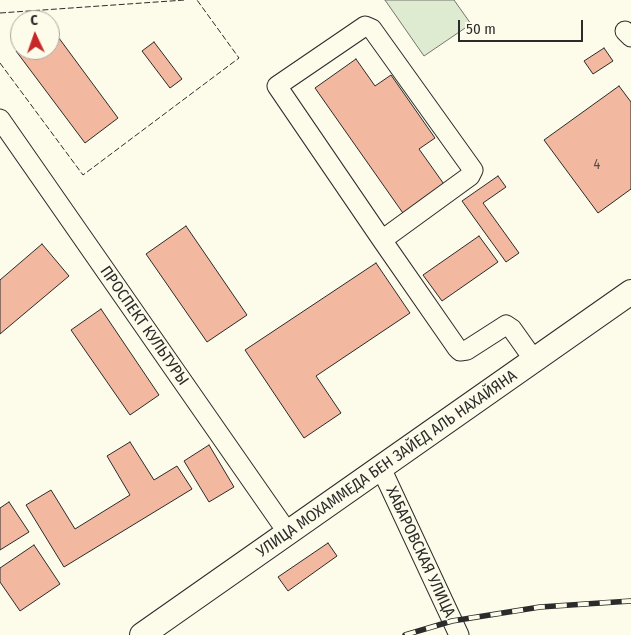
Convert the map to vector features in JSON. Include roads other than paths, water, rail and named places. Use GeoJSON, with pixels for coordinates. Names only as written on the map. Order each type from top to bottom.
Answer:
{"type":"FeatureCollection","features":[{"type":"Feature","properties":{"kind":"main road","name":"УЛИЦА МОХАММЕДА БЕН ЗАЙЕД АЛЬ НАХАЙЯНА"},"geometry":{"type":"LineString","coordinates":[[142,635],[631,292]]}},
{"type":"Feature","properties":{"kind":"street"},"geometry":{"type":"LineString","coordinates":[[382,240],[470,176],[473,170],[372,29],[366,26],[277,86],[382,240],[460,351],[467,350],[506,325],[512,329],[534,360]]}},
{"type":"Feature","properties":{"kind":"street","name":"ПРОСПЕКТ КУЛЬТУРЫ"},"geometry":{"type":"LineString","coordinates":[[0,118],[288,533]]}},
{"type":"Feature","properties":{"kind":"street","name":"ХАБАРОВСКАЯ УЛИЦА"},"geometry":{"type":"LineString","coordinates":[[381,468],[459,635]]}},
{"type":"Feature","properties":{"kind":"railway"},"geometry":{"type":"LineString","coordinates":[[405,635],[452,621],[540,607],[631,601]]}}]}
